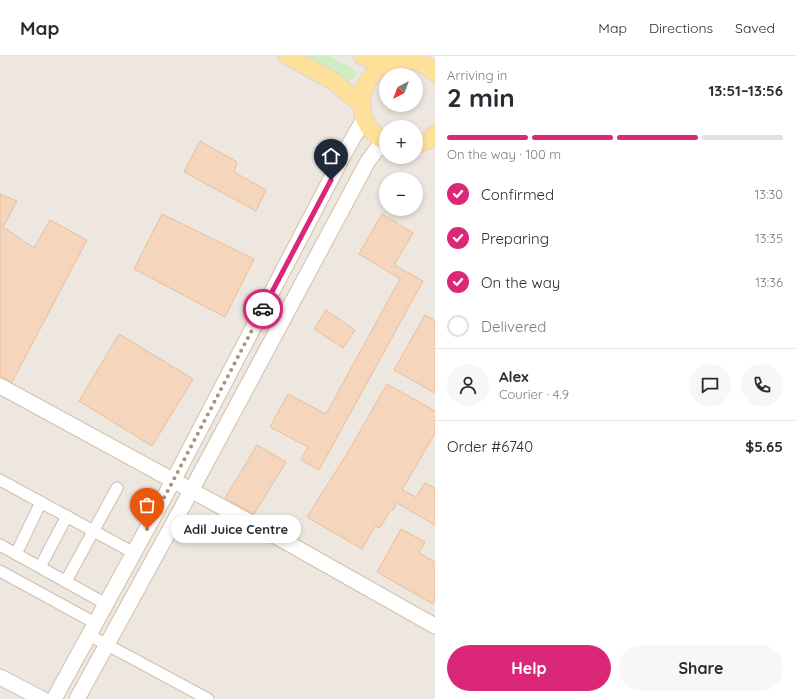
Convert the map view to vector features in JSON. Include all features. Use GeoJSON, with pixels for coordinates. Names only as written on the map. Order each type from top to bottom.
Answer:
{"type":"FeatureCollection","features":[{"type":"Feature","properties":{"kind":"main road"},"geometry":{"type":"LineString","coordinates":[[287,56],[332,80],[363,112]]}},
{"type":"Feature","properties":{"kind":"main road"},"geometry":{"type":"LineString","coordinates":[[362,56],[385,64]]}},
{"type":"Feature","properties":{"kind":"main road"},"geometry":{"type":"LineString","coordinates":[[379,137],[368,125],[363,112],[363,92],[367,81],[375,71],[385,64],[409,58],[430,68],[435,73]]}},
{"type":"Feature","properties":{"kind":"street"},"geometry":{"type":"LineString","coordinates":[[54,699],[173,481],[341,159],[363,112]]}},
{"type":"Feature","properties":{"kind":"street"},"geometry":{"type":"LineString","coordinates":[[77,699],[191,491],[368,161],[379,148]]}},
{"type":"Feature","properties":{"kind":"street"},"geometry":{"type":"LineString","coordinates":[[0,386],[286,542],[435,626]]}},
{"type":"Feature","properties":{"kind":"street"},"geometry":{"type":"LineString","coordinates":[[0,480],[134,552]]}},
{"type":"Feature","properties":{"kind":"street"},"geometry":{"type":"LineString","coordinates":[[66,581],[117,488]]}},
{"type":"Feature","properties":{"kind":"street"},"geometry":{"type":"LineString","coordinates":[[16,554],[41,502]]}},
{"type":"Feature","properties":{"kind":"street"},"geometry":{"type":"LineString","coordinates":[[40,567],[68,516]]}},
{"type":"Feature","properties":{"kind":"street"},"geometry":{"type":"LineString","coordinates":[[0,545],[106,604]]}},
{"type":"Feature","properties":{"kind":"street"},"geometry":{"type":"LineString","coordinates":[[0,571],[92,629],[107,644],[208,699]]}},
{"type":"Feature","properties":{"kind":"street"},"geometry":{"type":"LineString","coordinates":[[0,677],[42,699]]}},
{"type":"Feature","properties":{"kind":"shaded area"},"geometry":{"type":"Polygon","coordinates":[[[0,56],[435,56],[435,699],[0,699],[0,56]]]}},
{"type":"Feature","properties":{"kind":"green space"},"geometry":{"type":"Polygon","coordinates":[[[302,56],[329,56],[355,70],[357,75],[348,81],[302,56]]]}},
{"type":"Feature","properties":{"kind":"building"},"geometry":{"type":"Polygon","coordinates":[[[200,141],[237,162],[234,172],[266,190],[256,211],[184,172],[200,141]]]}},
{"type":"Feature","properties":{"kind":"building"},"geometry":{"type":"Polygon","coordinates":[[[0,194],[17,201],[3,227],[34,248],[50,220],[87,240],[12,382],[0,376],[0,194]]]}},
{"type":"Feature","properties":{"kind":"building"},"geometry":{"type":"Polygon","coordinates":[[[162,214],[254,259],[225,317],[134,269],[162,214]]]}},
{"type":"Feature","properties":{"kind":"building"},"geometry":{"type":"Polygon","coordinates":[[[381,216],[385,216],[413,233],[394,265],[423,281],[319,470],[301,460],[308,447],[270,427],[288,394],[326,414],[400,279],[359,254],[381,216]]]}},
{"type":"Feature","properties":{"kind":"building"},"geometry":{"type":"Polygon","coordinates":[[[326,310],[355,330],[343,348],[314,329],[326,310]]]}},
{"type":"Feature","properties":{"kind":"building"},"geometry":{"type":"Polygon","coordinates":[[[425,315],[435,321],[435,393],[394,370],[425,315]]]}},
{"type":"Feature","properties":{"kind":"building"},"geometry":{"type":"Polygon","coordinates":[[[119,334],[193,379],[152,446],[79,401],[119,334]]]}},
{"type":"Feature","properties":{"kind":"building"},"geometry":{"type":"Polygon","coordinates":[[[387,384],[435,411],[435,433],[402,490],[416,497],[425,483],[435,488],[435,525],[397,503],[393,510],[391,509],[380,528],[375,526],[362,549],[307,517],[348,452],[387,384]]]}},
{"type":"Feature","properties":{"kind":"building"},"geometry":{"type":"Polygon","coordinates":[[[257,445],[286,462],[254,514],[225,498],[257,445]]]}},
{"type":"Feature","properties":{"kind":"building"},"geometry":{"type":"Polygon","coordinates":[[[401,529],[425,542],[419,553],[435,562],[435,599],[433,604],[377,572],[401,529]]]}},
{"type":"Feature","properties":{"kind":"way so far"},"geometry":{"type":"LineString","coordinates":[[147,529],[263,309]]}},
{"type":"Feature","properties":{"kind":"place","name":"Adil Juice Centre"},"geometry":{"type":"Point","coordinates":[147,529]}},
{"type":"Feature","properties":{"kind":"route"},"geometry":{"type":"LineString","coordinates":[[263,309],[331,180]]}}]}
